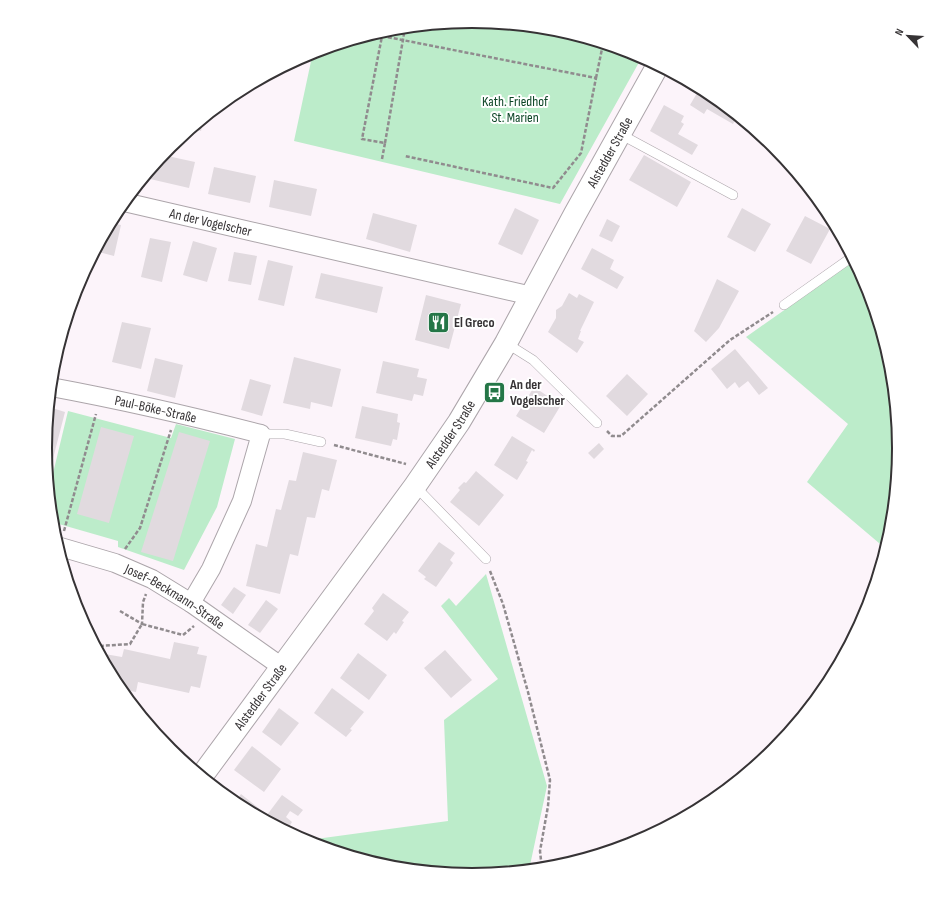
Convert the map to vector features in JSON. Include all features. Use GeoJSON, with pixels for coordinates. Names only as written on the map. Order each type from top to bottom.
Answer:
{"type":"FeatureCollection","features":[{"type":"Feature","properties":{"kind":"street","name":"Alstedder Straße"},"geometry":{"type":"LineString","coordinates":[[204,773],[459,422],[506,343],[656,70]]}},
{"type":"Feature","properties":{"kind":"street","name":"An der Vogelscher"},"geometry":{"type":"LineString","coordinates":[[130,203],[532,296]]}},
{"type":"Feature","properties":{"kind":"street","name":"Paul-Böke-Straße"},"geometry":{"type":"LineString","coordinates":[[56,388],[100,396],[261,434]]}},
{"type":"Feature","properties":{"kind":"street"},"geometry":{"type":"LineString","coordinates":[[191,603],[211,569],[242,501],[261,434]]}},
{"type":"Feature","properties":{"kind":"street","name":"Josef-Beckmann-Straße"},"geometry":{"type":"LineString","coordinates":[[64,547],[115,563],[152,579],[191,603],[207,616],[282,667]]}},
{"type":"Feature","properties":{"kind":"lane"},"geometry":{"type":"LineString","coordinates":[[620,134],[733,195]]}},
{"type":"Feature","properties":{"kind":"lane"},"geometry":{"type":"LineString","coordinates":[[784,305],[848,261]]}},
{"type":"Feature","properties":{"kind":"lane"},"geometry":{"type":"LineString","coordinates":[[506,343],[533,360],[597,423]]}},
{"type":"Feature","properties":{"kind":"lane"},"geometry":{"type":"LineString","coordinates":[[261,434],[285,434],[321,442]]}},
{"type":"Feature","properties":{"kind":"lane"},"geometry":{"type":"LineString","coordinates":[[420,477],[486,559]]}},
{"type":"Feature","properties":{"kind":"path"},"geometry":{"type":"LineString","coordinates":[[382,159],[404,34]]}},
{"type":"Feature","properties":{"kind":"path"},"geometry":{"type":"LineString","coordinates":[[386,37],[596,78]]}},
{"type":"Feature","properties":{"kind":"path"},"geometry":{"type":"LineString","coordinates":[[382,38],[362,139],[385,143]]}},
{"type":"Feature","properties":{"kind":"path"},"geometry":{"type":"LineString","coordinates":[[405,156],[553,188],[581,153],[602,48]]}},
{"type":"Feature","properties":{"kind":"path"},"geometry":{"type":"LineString","coordinates":[[597,423],[612,436],[621,436],[730,340],[784,305]]}},
{"type":"Feature","properties":{"kind":"path"},"geometry":{"type":"LineString","coordinates":[[61,537],[100,396]]}},
{"type":"Feature","properties":{"kind":"path"},"geometry":{"type":"LineString","coordinates":[[115,563],[140,528],[170,434],[174,413]]}},
{"type":"Feature","properties":{"kind":"path"},"geometry":{"type":"LineString","coordinates":[[321,442],[381,456],[420,477]]}},
{"type":"Feature","properties":{"kind":"path"},"geometry":{"type":"LineString","coordinates":[[486,559],[503,604],[528,692],[550,780],[548,806],[540,851],[541,863]]}},
{"type":"Feature","properties":{"kind":"path"},"geometry":{"type":"LineString","coordinates":[[101,646],[130,644],[142,624],[143,602],[152,579]]}},
{"type":"Feature","properties":{"kind":"path"},"geometry":{"type":"LineString","coordinates":[[120,611],[142,624],[183,635],[207,616]]}},
{"type":"Feature","properties":{"kind":"green space","name":"Kath. Friedhof St. Marien"},"geometry":{"type":"Polygon","coordinates":[[[444,29],[500,29],[554,36],[581,42],[639,63],[560,204],[294,141],[311,60],[363,42],[390,36],[444,29]]]}},
{"type":"Feature","properties":{"kind":"green space"},"geometry":{"type":"Polygon","coordinates":[[[850,264],[870,313],[878,340],[889,394],[892,421],[892,476],[889,503],[881,545],[807,482],[848,424],[746,337],[850,264]]]}},
{"type":"Feature","properties":{"kind":"green space"},"geometry":{"type":"Polygon","coordinates":[[[68,411],[171,438],[176,424],[235,439],[217,507],[184,570],[118,547],[118,541],[59,524],[52,477],[68,411]]]}},
{"type":"Feature","properties":{"kind":"green space"},"geometry":{"type":"Polygon","coordinates":[[[486,574],[547,786],[530,865],[472,869],[417,865],[363,855],[316,839],[448,821],[444,720],[498,679],[441,606],[449,598],[456,606],[486,574]]]}},
{"type":"Feature","properties":{"kind":"building"},"geometry":{"type":"Polygon","coordinates":[[[697,93],[735,120],[733,124],[707,109],[704,114],[690,105],[697,93]]]}},
{"type":"Feature","properties":{"kind":"building"},"geometry":{"type":"Polygon","coordinates":[[[664,105],[684,116],[681,122],[684,124],[678,134],[698,145],[692,155],[650,131],[664,105]]]}},
{"type":"Feature","properties":{"kind":"building"},"geometry":{"type":"Polygon","coordinates":[[[644,155],[691,182],[677,207],[629,180],[644,155]]]}},
{"type":"Feature","properties":{"kind":"building"},"geometry":{"type":"Polygon","coordinates":[[[170,156],[195,162],[189,188],[150,179],[170,156]]]}},
{"type":"Feature","properties":{"kind":"building"},"geometry":{"type":"Polygon","coordinates":[[[214,167],[256,176],[250,203],[208,194],[214,167]]]}},
{"type":"Feature","properties":{"kind":"building"},"geometry":{"type":"Polygon","coordinates":[[[274,180],[317,189],[311,216],[269,207],[274,180]]]}},
{"type":"Feature","properties":{"kind":"building"},"geometry":{"type":"Polygon","coordinates":[[[515,208],[539,220],[522,255],[498,244],[515,208]]]}},
{"type":"Feature","properties":{"kind":"building"},"geometry":{"type":"Polygon","coordinates":[[[742,208],[771,224],[755,252],[727,237],[742,208]]]}},
{"type":"Feature","properties":{"kind":"building"},"geometry":{"type":"Polygon","coordinates":[[[373,213],[417,225],[410,252],[366,239],[373,213]]]}},
{"type":"Feature","properties":{"kind":"building"},"geometry":{"type":"Polygon","coordinates":[[[805,216],[830,229],[811,264],[786,251],[805,216]]]}},
{"type":"Feature","properties":{"kind":"building"},"geometry":{"type":"Polygon","coordinates":[[[607,219],[620,226],[612,242],[599,236],[607,219]]]}},
{"type":"Feature","properties":{"kind":"building"},"geometry":{"type":"Polygon","coordinates":[[[116,224],[121,225],[114,256],[100,252],[116,224]]]}},
{"type":"Feature","properties":{"kind":"building"},"geometry":{"type":"Polygon","coordinates":[[[150,238],[171,242],[162,282],[141,277],[150,238]]]}},
{"type":"Feature","properties":{"kind":"building"},"geometry":{"type":"Polygon","coordinates":[[[193,241],[217,248],[207,282],[183,275],[193,241]]]}},
{"type":"Feature","properties":{"kind":"building"},"geometry":{"type":"Polygon","coordinates":[[[592,248],[614,260],[610,269],[624,277],[617,289],[581,269],[592,248]]]}},
{"type":"Feature","properties":{"kind":"building"},"geometry":{"type":"Polygon","coordinates":[[[234,252],[257,256],[251,285],[228,281],[234,252]]]}},
{"type":"Feature","properties":{"kind":"building"},"geometry":{"type":"Polygon","coordinates":[[[268,260],[293,266],[284,306],[258,300],[268,260]]]}},
{"type":"Feature","properties":{"kind":"building"},"geometry":{"type":"Polygon","coordinates":[[[321,273],[383,287],[377,313],[315,298],[321,273]]]}},
{"type":"Feature","properties":{"kind":"building"},"geometry":{"type":"Polygon","coordinates":[[[717,279],[739,291],[719,328],[706,342],[694,331],[717,279]]]}},
{"type":"Feature","properties":{"kind":"building"},"geometry":{"type":"Polygon","coordinates":[[[569,293],[577,298],[579,294],[594,302],[580,331],[578,339],[584,342],[577,353],[548,332],[556,318],[556,310],[562,306],[569,293]]]}},
{"type":"Feature","properties":{"kind":"building","name":"El Greco"},"geometry":{"type":"Polygon","coordinates":[[[426,295],[461,304],[449,349],[415,340],[426,295]]]}},
{"type":"Feature","properties":{"kind":"building"},"geometry":{"type":"Polygon","coordinates":[[[122,322],[151,328],[141,369],[112,362],[122,322]]]}},
{"type":"Feature","properties":{"kind":"building"},"geometry":{"type":"Polygon","coordinates":[[[735,349],[768,388],[759,395],[748,381],[739,388],[735,382],[727,389],[711,369],[735,349]]]}},
{"type":"Feature","properties":{"kind":"building"},"geometry":{"type":"Polygon","coordinates":[[[294,357],[341,369],[332,407],[311,402],[310,409],[283,403],[294,357]]]}},
{"type":"Feature","properties":{"kind":"building"},"geometry":{"type":"Polygon","coordinates":[[[155,358],[183,365],[175,398],[147,391],[155,358]]]}},
{"type":"Feature","properties":{"kind":"building"},"geometry":{"type":"Polygon","coordinates":[[[383,361],[419,369],[417,377],[427,379],[423,396],[414,394],[412,401],[376,393],[383,361]]]}},
{"type":"Feature","properties":{"kind":"building"},"geometry":{"type":"Polygon","coordinates":[[[627,374],[648,394],[627,416],[606,396],[627,374]]]}},
{"type":"Feature","properties":{"kind":"building"},"geometry":{"type":"Polygon","coordinates":[[[250,379],[271,385],[262,416],[241,410],[250,379]]]}},
{"type":"Feature","properties":{"kind":"building"},"geometry":{"type":"Polygon","coordinates":[[[534,387],[561,405],[544,433],[516,416],[534,387]]]}},
{"type":"Feature","properties":{"kind":"building"},"geometry":{"type":"Polygon","coordinates":[[[362,406],[398,414],[397,422],[400,423],[397,440],[393,439],[391,446],[355,438],[362,406]]]}},
{"type":"Feature","properties":{"kind":"building"},"geometry":{"type":"Polygon","coordinates":[[[53,408],[65,412],[52,462],[53,408]]]}},
{"type":"Feature","properties":{"kind":"building"},"geometry":{"type":"Polygon","coordinates":[[[101,427],[134,436],[109,523],[77,514],[101,427]]]}},
{"type":"Feature","properties":{"kind":"building"},"geometry":{"type":"Polygon","coordinates":[[[179,432],[210,441],[173,561],[141,552],[179,432]]]}},
{"type":"Feature","properties":{"kind":"building"},"geometry":{"type":"Polygon","coordinates":[[[512,436],[535,450],[534,452],[532,450],[526,461],[528,462],[517,480],[494,465],[512,436]]]}},
{"type":"Feature","properties":{"kind":"building"},"geometry":{"type":"Polygon","coordinates":[[[599,443],[604,449],[594,459],[588,453],[599,443]]]}},
{"type":"Feature","properties":{"kind":"building"},"geometry":{"type":"Polygon","coordinates":[[[303,452],[337,460],[329,491],[322,489],[315,518],[307,517],[298,556],[290,554],[280,594],[246,586],[256,544],[267,547],[276,509],[281,510],[289,480],[296,481],[303,452]]]}},
{"type":"Feature","properties":{"kind":"building"},"geometry":{"type":"Polygon","coordinates":[[[476,471],[504,495],[479,526],[450,502],[460,490],[458,488],[464,482],[466,483],[476,471]]]}},
{"type":"Feature","properties":{"kind":"building"},"geometry":{"type":"Polygon","coordinates":[[[439,542],[455,553],[450,560],[453,563],[436,587],[424,579],[426,577],[418,571],[439,542]]]}},
{"type":"Feature","properties":{"kind":"building"},"geometry":{"type":"Polygon","coordinates":[[[234,587],[246,595],[233,614],[221,605],[234,587]]]}},
{"type":"Feature","properties":{"kind":"building"},"geometry":{"type":"Polygon","coordinates":[[[383,593],[409,612],[402,621],[404,622],[396,634],[394,632],[387,641],[364,624],[374,611],[372,608],[383,593]]]}},
{"type":"Feature","properties":{"kind":"building"},"geometry":{"type":"Polygon","coordinates":[[[266,600],[278,609],[260,633],[248,625],[266,600]]]}},
{"type":"Feature","properties":{"kind":"building"},"geometry":{"type":"Polygon","coordinates":[[[174,642],[199,647],[197,654],[207,656],[200,688],[191,686],[189,693],[138,682],[136,692],[128,691],[105,654],[122,657],[124,649],[170,659],[174,642]]]}},
{"type":"Feature","properties":{"kind":"building"},"geometry":{"type":"Polygon","coordinates":[[[445,650],[472,680],[451,698],[424,668],[445,650]]]}},
{"type":"Feature","properties":{"kind":"building"},"geometry":{"type":"Polygon","coordinates":[[[358,653],[387,675],[369,700],[340,678],[358,653]]]}},
{"type":"Feature","properties":{"kind":"building"},"geometry":{"type":"Polygon","coordinates":[[[332,688],[364,712],[350,729],[352,730],[346,737],[314,713],[332,688]]]}},
{"type":"Feature","properties":{"kind":"building"},"geometry":{"type":"Polygon","coordinates":[[[279,708],[299,723],[281,746],[262,732],[279,708]]]}},
{"type":"Feature","properties":{"kind":"building"},"geometry":{"type":"Polygon","coordinates":[[[252,746],[281,769],[264,792],[234,770],[252,746]]]}},
{"type":"Feature","properties":{"kind":"building"},"geometry":{"type":"Polygon","coordinates":[[[241,794],[261,810],[260,812],[238,798],[241,794]]]}},
{"type":"Feature","properties":{"kind":"building"},"geometry":{"type":"Polygon","coordinates":[[[282,795],[303,810],[298,816],[290,811],[286,817],[292,822],[289,827],[267,815],[282,795]]]}},
{"type":"Feature","properties":{"kind":"place","name":"El Greco"},"geometry":{"type":"Point","coordinates":[438,322]}},
{"type":"Feature","properties":{"kind":"place","name":"An der Vogelscher"},"geometry":{"type":"Point","coordinates":[495,392]}}]}
